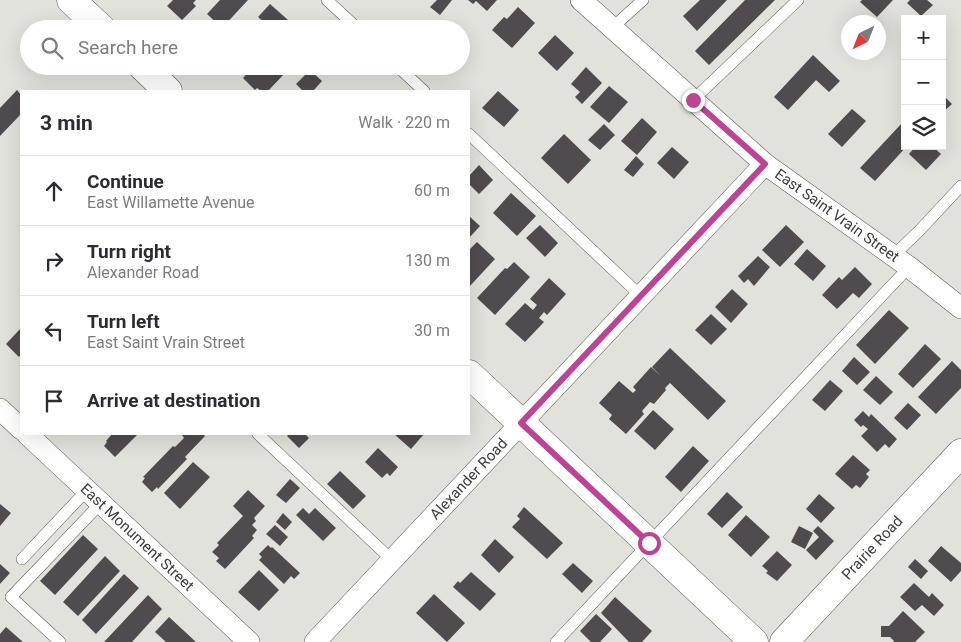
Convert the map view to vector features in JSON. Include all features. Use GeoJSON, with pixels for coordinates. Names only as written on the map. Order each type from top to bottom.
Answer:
{"type":"FeatureCollection","features":[{"type":"Feature","properties":{"kind":"street"},"geometry":{"type":"LineString","coordinates":[[71,0],[92,20]]}},
{"type":"Feature","properties":{"kind":"street","name":"East Saint Vrain Street"},"geometry":{"type":"LineString","coordinates":[[581,0],[765,164],[901,262],[961,308]]}},
{"type":"Feature","properties":{"kind":"street"},"geometry":{"type":"LineString","coordinates":[[151,75],[167,90]]}},
{"type":"Feature","properties":{"kind":"street","name":"Alexander Road"},"geometry":{"type":"LineString","coordinates":[[315,642],[765,164]]}},
{"type":"Feature","properties":{"kind":"street"},"geometry":{"type":"LineString","coordinates":[[470,375],[754,642]]}},
{"type":"Feature","properties":{"kind":"street"},"geometry":{"type":"LineString","coordinates":[[0,409],[20,428]]}},
{"type":"Feature","properties":{"kind":"street","name":"East Monument Street"},"geometry":{"type":"LineString","coordinates":[[28,435],[249,642]]}},
{"type":"Feature","properties":{"kind":"street","name":"Prairie Road"},"geometry":{"type":"LineString","coordinates":[[784,642],[961,453]]}},
{"type":"Feature","properties":{"kind":"lane"},"geometry":{"type":"LineString","coordinates":[[327,0],[348,20]]}},
{"type":"Feature","properties":{"kind":"lane"},"geometry":{"type":"LineString","coordinates":[[612,28],[643,0]]}},
{"type":"Feature","properties":{"kind":"lane"},"geometry":{"type":"LineString","coordinates":[[693,100],[798,0]]}},
{"type":"Feature","properties":{"kind":"lane"},"geometry":{"type":"LineString","coordinates":[[407,75],[423,90]]}},
{"type":"Feature","properties":{"kind":"lane"},"geometry":{"type":"LineString","coordinates":[[470,135],[641,296]]}},
{"type":"Feature","properties":{"kind":"lane"},"geometry":{"type":"LineString","coordinates":[[556,642],[649,543],[901,262],[920,230],[961,186]]}},
{"type":"Feature","properties":{"kind":"lane"},"geometry":{"type":"LineString","coordinates":[[259,435],[392,560]]}},
{"type":"Feature","properties":{"kind":"lane"},"geometry":{"type":"LineString","coordinates":[[22,559],[94,497]]}},
{"type":"Feature","properties":{"kind":"lane"},"geometry":{"type":"LineString","coordinates":[[60,642],[11,597],[94,497]]}},
{"type":"Feature","properties":{"kind":"building"},"geometry":{"type":"Polygon","coordinates":[[[173,0],[196,0],[193,3],[196,6],[182,20],[167,6],[173,0]]]}},
{"type":"Feature","properties":{"kind":"building"},"geometry":{"type":"Polygon","coordinates":[[[220,0],[248,0],[229,20],[213,20],[207,14],[220,0]]]}},
{"type":"Feature","properties":{"kind":"building"},"geometry":{"type":"Polygon","coordinates":[[[437,0],[452,0],[440,15],[430,7],[437,0]]]}},
{"type":"Feature","properties":{"kind":"building"},"geometry":{"type":"Polygon","coordinates":[[[468,0],[497,0],[487,11],[476,1],[473,4],[468,0]]]}},
{"type":"Feature","properties":{"kind":"building"},"geometry":{"type":"Polygon","coordinates":[[[700,0],[727,0],[697,31],[683,16],[700,0]]]}},
{"type":"Feature","properties":{"kind":"building"},"geometry":{"type":"Polygon","coordinates":[[[745,0],[775,0],[709,65],[695,51],[745,0]]]}},
{"type":"Feature","properties":{"kind":"building"},"geometry":{"type":"Polygon","coordinates":[[[862,0],[893,0],[879,15],[875,15],[860,2],[862,0]]]}},
{"type":"Feature","properties":{"kind":"building"},"geometry":{"type":"Polygon","coordinates":[[[910,0],[927,0],[933,5],[920,15],[907,3],[910,0]]]}},
{"type":"Feature","properties":{"kind":"building"},"geometry":{"type":"Polygon","coordinates":[[[270,4],[288,20],[262,20],[258,17],[270,4]]]}},
{"type":"Feature","properties":{"kind":"building"},"geometry":{"type":"Polygon","coordinates":[[[518,7],[535,23],[512,48],[492,30],[504,17],[507,19],[518,7]]]}},
{"type":"Feature","properties":{"kind":"building"},"geometry":{"type":"Polygon","coordinates":[[[555,35],[574,53],[557,71],[538,53],[555,35]]]}},
{"type":"Feature","properties":{"kind":"building"},"geometry":{"type":"Polygon","coordinates":[[[813,55],[840,81],[829,92],[816,80],[788,110],[774,97],[813,55]]]}},
{"type":"Feature","properties":{"kind":"building"},"geometry":{"type":"Polygon","coordinates":[[[586,67],[602,83],[582,104],[575,97],[580,92],[571,84],[586,67]]]}},
{"type":"Feature","properties":{"kind":"building"},"geometry":{"type":"Polygon","coordinates":[[[246,75],[283,75],[269,90],[260,90],[257,88],[255,90],[243,78],[246,75]]]}},
{"type":"Feature","properties":{"kind":"building"},"geometry":{"type":"Polygon","coordinates":[[[305,75],[315,75],[322,81],[314,90],[302,90],[296,84],[305,75]]]}},
{"type":"Feature","properties":{"kind":"building"},"geometry":{"type":"Polygon","coordinates":[[[609,86],[628,102],[609,123],[590,107],[609,86]]]}},
{"type":"Feature","properties":{"kind":"building"},"geometry":{"type":"Polygon","coordinates":[[[17,90],[20,94],[20,115],[0,136],[0,108],[17,90]]]}},
{"type":"Feature","properties":{"kind":"building"},"geometry":{"type":"Polygon","coordinates":[[[498,91],[519,110],[504,127],[482,108],[498,91]]]}},
{"type":"Feature","properties":{"kind":"building"},"geometry":{"type":"Polygon","coordinates":[[[946,98],[952,104],[946,109],[946,98]]]}},
{"type":"Feature","properties":{"kind":"building"},"geometry":{"type":"Polygon","coordinates":[[[852,109],[866,121],[842,147],[828,134],[852,109]]]}},
{"type":"Feature","properties":{"kind":"building"},"geometry":{"type":"Polygon","coordinates":[[[642,118],[657,132],[637,155],[621,141],[642,118]]]}},
{"type":"Feature","properties":{"kind":"building"},"geometry":{"type":"Polygon","coordinates":[[[604,124],[615,135],[600,150],[588,140],[604,124]]]}},
{"type":"Feature","properties":{"kind":"building"},"geometry":{"type":"Polygon","coordinates":[[[901,124],[901,150],[903,150],[875,181],[860,168],[901,124]]]}},
{"type":"Feature","properties":{"kind":"building"},"geometry":{"type":"Polygon","coordinates":[[[564,134],[591,160],[568,184],[541,158],[564,134]]]}},
{"type":"Feature","properties":{"kind":"building"},"geometry":{"type":"Polygon","coordinates":[[[672,147],[689,162],[674,179],[657,163],[672,147]]]}},
{"type":"Feature","properties":{"kind":"building"},"geometry":{"type":"Polygon","coordinates":[[[912,150],[936,150],[941,154],[926,170],[909,154],[912,150]]]}},
{"type":"Feature","properties":{"kind":"building"},"geometry":{"type":"Polygon","coordinates":[[[636,156],[644,164],[633,177],[624,170],[636,156]]]}},
{"type":"Feature","properties":{"kind":"building"},"geometry":{"type":"Polygon","coordinates":[[[479,165],[493,180],[479,194],[470,185],[470,175],[479,165]]]}},
{"type":"Feature","properties":{"kind":"building"},"geometry":{"type":"Polygon","coordinates":[[[511,193],[536,216],[517,236],[493,213],[511,193]]]}},
{"type":"Feature","properties":{"kind":"building"},"geometry":{"type":"Polygon","coordinates":[[[470,217],[480,226],[470,237],[470,217]]]}},
{"type":"Feature","properties":{"kind":"building"},"geometry":{"type":"Polygon","coordinates":[[[540,225],[558,243],[545,257],[526,238],[540,225]]]}},
{"type":"Feature","properties":{"kind":"building"},"geometry":{"type":"Polygon","coordinates":[[[786,225],[804,242],[780,267],[762,250],[786,225]]]}},
{"type":"Feature","properties":{"kind":"building"},"geometry":{"type":"Polygon","coordinates":[[[477,242],[495,259],[470,286],[470,249],[477,242]]]}},
{"type":"Feature","properties":{"kind":"building"},"geometry":{"type":"Polygon","coordinates":[[[807,249],[826,266],[813,281],[794,264],[807,249]]]}},
{"type":"Feature","properties":{"kind":"building"},"geometry":{"type":"Polygon","coordinates":[[[758,256],[770,267],[754,286],[748,279],[744,283],[738,276],[758,256]]]}},
{"type":"Feature","properties":{"kind":"building"},"geometry":{"type":"Polygon","coordinates":[[[514,262],[530,277],[495,315],[477,298],[505,268],[507,269],[514,262]]]}},
{"type":"Feature","properties":{"kind":"building"},"geometry":{"type":"Polygon","coordinates":[[[855,267],[872,284],[859,298],[853,293],[837,309],[822,295],[839,277],[842,280],[855,267]]]}},
{"type":"Feature","properties":{"kind":"building"},"geometry":{"type":"Polygon","coordinates":[[[549,278],[566,294],[547,315],[544,312],[539,318],[544,322],[525,342],[505,324],[525,303],[533,310],[537,305],[530,299],[549,278]]]}},
{"type":"Feature","properties":{"kind":"building"},"geometry":{"type":"Polygon","coordinates":[[[732,289],[748,304],[731,323],[715,307],[732,289]]]}},
{"type":"Feature","properties":{"kind":"building"},"geometry":{"type":"Polygon","coordinates":[[[889,310],[909,328],[875,364],[856,345],[889,310]]]}},
{"type":"Feature","properties":{"kind":"building"},"geometry":{"type":"Polygon","coordinates":[[[711,314],[727,329],[711,345],[695,330],[711,314]]]}},
{"type":"Feature","properties":{"kind":"building"},"geometry":{"type":"Polygon","coordinates":[[[20,329],[20,356],[6,344],[20,329]]]}},
{"type":"Feature","properties":{"kind":"building"},"geometry":{"type":"Polygon","coordinates":[[[925,344],[941,359],[913,388],[898,374],[925,344]]]}},
{"type":"Feature","properties":{"kind":"building"},"geometry":{"type":"Polygon","coordinates":[[[670,348],[726,401],[708,420],[670,383],[654,404],[650,402],[642,411],[644,414],[626,434],[609,419],[612,415],[599,403],[619,381],[633,393],[636,390],[633,387],[651,367],[661,376],[652,367],[670,348]]]}},
{"type":"Feature","properties":{"kind":"building"},"geometry":{"type":"Polygon","coordinates":[[[854,357],[870,372],[857,385],[842,371],[854,357]]]}},
{"type":"Feature","properties":{"kind":"building"},"geometry":{"type":"Polygon","coordinates":[[[952,361],[961,370],[961,388],[936,414],[918,397],[952,361]]]}},
{"type":"Feature","properties":{"kind":"building"},"geometry":{"type":"Polygon","coordinates":[[[876,376],[893,392],[880,405],[863,390],[876,376]]]}},
{"type":"Feature","properties":{"kind":"building"},"geometry":{"type":"Polygon","coordinates":[[[830,380],[843,391],[825,411],[812,400],[830,380]]]}},
{"type":"Feature","properties":{"kind":"building"},"geometry":{"type":"Polygon","coordinates":[[[908,403],[921,415],[907,430],[894,418],[908,403]]]}},
{"type":"Feature","properties":{"kind":"building"},"geometry":{"type":"Polygon","coordinates":[[[653,410],[674,429],[655,450],[634,431],[653,410]]]}},
{"type":"Feature","properties":{"kind":"building"},"geometry":{"type":"Polygon","coordinates":[[[863,411],[869,417],[871,414],[897,439],[889,448],[885,444],[877,452],[861,436],[868,429],[863,425],[861,427],[854,420],[863,411]]]}},
{"type":"Feature","properties":{"kind":"building"},"geometry":{"type":"Polygon","coordinates":[[[111,435],[137,435],[115,457],[104,446],[111,435]]]}},
{"type":"Feature","properties":{"kind":"building"},"geometry":{"type":"Polygon","coordinates":[[[182,435],[205,436],[185,457],[187,459],[158,489],[157,487],[152,492],[142,482],[145,478],[143,477],[173,446],[175,447],[184,438],[182,435]]]}},
{"type":"Feature","properties":{"kind":"building"},"geometry":{"type":"Polygon","coordinates":[[[306,435],[309,438],[299,448],[287,436],[306,435]]]}},
{"type":"Feature","properties":{"kind":"building"},"geometry":{"type":"Polygon","coordinates":[[[395,435],[423,435],[411,449],[395,435]]]}},
{"type":"Feature","properties":{"kind":"building"},"geometry":{"type":"Polygon","coordinates":[[[693,446],[709,461],[681,492],[665,477],[693,446]]]}},
{"type":"Feature","properties":{"kind":"building"},"geometry":{"type":"Polygon","coordinates":[[[378,448],[398,467],[390,476],[387,473],[382,478],[365,462],[378,448]]]}},
{"type":"Feature","properties":{"kind":"building"},"geometry":{"type":"Polygon","coordinates":[[[853,455],[870,470],[866,474],[869,477],[860,488],[856,485],[852,489],[835,474],[853,455]]]}},
{"type":"Feature","properties":{"kind":"building"},"geometry":{"type":"Polygon","coordinates":[[[193,462],[210,477],[180,509],[164,493],[193,462]]]}},
{"type":"Feature","properties":{"kind":"building"},"geometry":{"type":"Polygon","coordinates":[[[340,471],[366,496],[353,509],[327,484],[340,471]]]}},
{"type":"Feature","properties":{"kind":"building"},"geometry":{"type":"Polygon","coordinates":[[[290,479],[300,488],[286,503],[276,495],[290,479]]]}},
{"type":"Feature","properties":{"kind":"building"},"geometry":{"type":"Polygon","coordinates":[[[248,490],[265,506],[254,518],[256,521],[252,525],[257,530],[252,536],[254,538],[225,569],[216,561],[219,558],[212,552],[219,545],[217,543],[243,516],[233,506],[248,490]]]}},
{"type":"Feature","properties":{"kind":"building"},"geometry":{"type":"Polygon","coordinates":[[[727,492],[743,507],[722,528],[707,514],[727,492]]]}},
{"type":"Feature","properties":{"kind":"building"},"geometry":{"type":"Polygon","coordinates":[[[819,494],[835,508],[821,523],[806,509],[819,494]]]}},
{"type":"Feature","properties":{"kind":"building"},"geometry":{"type":"Polygon","coordinates":[[[0,504],[11,513],[0,526],[0,504]]]}},
{"type":"Feature","properties":{"kind":"building"},"geometry":{"type":"Polygon","coordinates":[[[524,507],[563,543],[547,559],[512,527],[520,519],[517,516],[524,507]]]}},
{"type":"Feature","properties":{"kind":"building"},"geometry":{"type":"Polygon","coordinates":[[[303,508],[309,514],[315,508],[336,528],[323,541],[296,515],[303,508]]]}},
{"type":"Feature","properties":{"kind":"building"},"geometry":{"type":"Polygon","coordinates":[[[283,513],[292,522],[285,530],[276,522],[283,513]]]}},
{"type":"Feature","properties":{"kind":"building"},"geometry":{"type":"Polygon","coordinates":[[[746,515],[770,537],[751,557],[728,535],[746,515]]]}},
{"type":"Feature","properties":{"kind":"building"},"geometry":{"type":"Polygon","coordinates":[[[275,525],[288,537],[280,546],[266,534],[275,525]]]}},
{"type":"Feature","properties":{"kind":"building"},"geometry":{"type":"Polygon","coordinates":[[[799,526],[813,533],[805,549],[791,542],[799,526]]]}},
{"type":"Feature","properties":{"kind":"building"},"geometry":{"type":"Polygon","coordinates":[[[818,526],[834,541],[816,560],[806,550],[819,537],[813,531],[818,526]]]}},
{"type":"Feature","properties":{"kind":"building"},"geometry":{"type":"Polygon","coordinates":[[[83,535],[98,549],[55,595],[40,581],[83,535]]]}},
{"type":"Feature","properties":{"kind":"building"},"geometry":{"type":"Polygon","coordinates":[[[495,539],[514,557],[499,573],[481,555],[495,539]]]}},
{"type":"Feature","properties":{"kind":"building"},"geometry":{"type":"Polygon","coordinates":[[[268,545],[300,573],[294,579],[291,576],[284,584],[259,560],[262,557],[259,554],[268,545]]]}},
{"type":"Feature","properties":{"kind":"building"},"geometry":{"type":"Polygon","coordinates":[[[941,546],[961,563],[961,571],[951,582],[928,561],[941,546]]]}},
{"type":"Feature","properties":{"kind":"building"},"geometry":{"type":"Polygon","coordinates":[[[777,551],[792,565],[777,581],[766,573],[768,571],[762,566],[777,551]]]}},
{"type":"Feature","properties":{"kind":"building"},"geometry":{"type":"Polygon","coordinates":[[[105,556],[120,571],[78,616],[63,602],[105,556]]]}},
{"type":"Feature","properties":{"kind":"building"},"geometry":{"type":"Polygon","coordinates":[[[915,559],[928,571],[921,579],[908,567],[915,559]]]}},
{"type":"Feature","properties":{"kind":"building"},"geometry":{"type":"Polygon","coordinates":[[[573,563],[593,581],[582,593],[562,574],[573,563]]]}},
{"type":"Feature","properties":{"kind":"building"},"geometry":{"type":"Polygon","coordinates":[[[0,564],[10,573],[0,584],[0,564]]]}},
{"type":"Feature","properties":{"kind":"building"},"geometry":{"type":"Polygon","coordinates":[[[259,570],[279,590],[259,611],[238,592],[259,570]]]}},
{"type":"Feature","properties":{"kind":"building"},"geometry":{"type":"Polygon","coordinates":[[[471,572],[496,594],[480,611],[453,587],[471,572]]]}},
{"type":"Feature","properties":{"kind":"building"},"geometry":{"type":"Polygon","coordinates":[[[124,574],[139,588],[96,634],[82,620],[124,574]]]}},
{"type":"Feature","properties":{"kind":"building"},"geometry":{"type":"Polygon","coordinates":[[[914,583],[929,597],[932,593],[944,605],[934,616],[922,605],[915,611],[900,597],[914,583]]]}},
{"type":"Feature","properties":{"kind":"building"},"geometry":{"type":"Polygon","coordinates":[[[434,594],[465,623],[447,642],[416,613],[434,594]]]}},
{"type":"Feature","properties":{"kind":"building"},"geometry":{"type":"Polygon","coordinates":[[[148,595],[162,609],[132,642],[104,642],[148,595]]]}},
{"type":"Feature","properties":{"kind":"building"},"geometry":{"type":"Polygon","coordinates":[[[615,597],[652,631],[642,642],[629,642],[601,613],[615,597]]]}},
{"type":"Feature","properties":{"kind":"building"},"geometry":{"type":"Polygon","coordinates":[[[903,611],[925,632],[915,642],[893,642],[890,637],[881,637],[881,626],[889,626],[903,611]]]}},
{"type":"Feature","properties":{"kind":"building"},"geometry":{"type":"Polygon","coordinates":[[[596,614],[612,629],[600,642],[591,642],[580,631],[596,614]]]}},
{"type":"Feature","properties":{"kind":"building"},"geometry":{"type":"Polygon","coordinates":[[[169,617],[196,642],[166,642],[155,632],[169,617]]]}},
{"type":"Feature","properties":{"kind":"building"},"geometry":{"type":"Polygon","coordinates":[[[6,627],[23,642],[0,642],[0,634],[6,627]]]}},
{"type":"Feature","properties":{"kind":"route"},"geometry":{"type":"LineString","coordinates":[[649,543],[521,423],[765,164],[693,100]]}}]}
